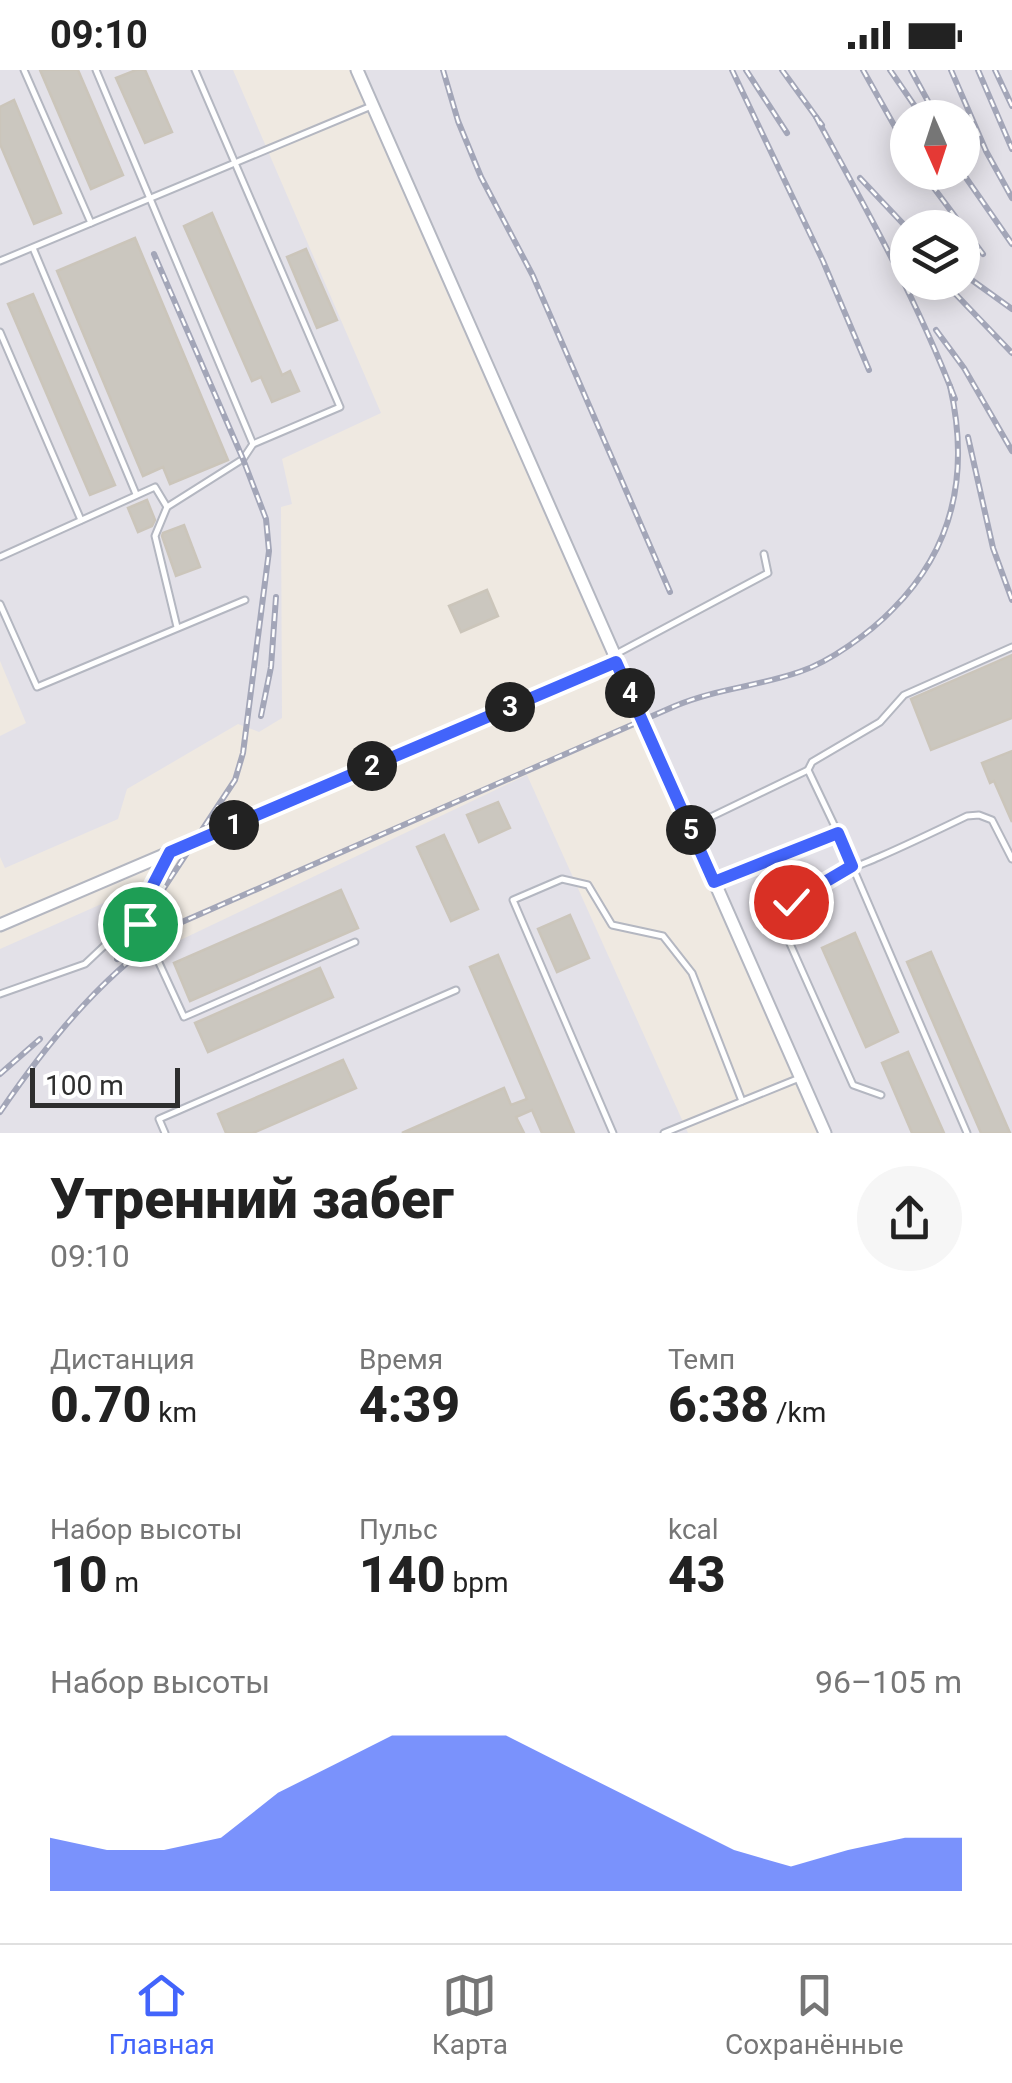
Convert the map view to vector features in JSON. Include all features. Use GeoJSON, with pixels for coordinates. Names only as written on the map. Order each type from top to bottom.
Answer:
{"type":"FeatureCollection","features":[{"type":"Feature","properties":{"kind":"street"},"geometry":{"type":"LineString","coordinates":[[357,70],[825,1133]]}},
{"type":"Feature","properties":{"kind":"street"},"geometry":{"type":"LineString","coordinates":[[0,925],[615,658]]}},
{"type":"Feature","properties":{"kind":"lane"},"geometry":{"type":"LineString","coordinates":[[24,70],[92,224]]}},
{"type":"Feature","properties":{"kind":"lane"},"geometry":{"type":"LineString","coordinates":[[96,70],[253,444]]}},
{"type":"Feature","properties":{"kind":"lane"},"geometry":{"type":"LineString","coordinates":[[177,627],[155,536],[166,507],[244,459],[253,444],[340,407],[195,70]]}},
{"type":"Feature","properties":{"kind":"lane"},"geometry":{"type":"LineString","coordinates":[[0,261],[372,106]]}},
{"type":"Feature","properties":{"kind":"lane"},"geometry":{"type":"LineString","coordinates":[[33,248],[136,496]]}},
{"type":"Feature","properties":{"kind":"lane"},"geometry":{"type":"LineString","coordinates":[[0,332],[81,520]]}},
{"type":"Feature","properties":{"kind":"lane"},"geometry":{"type":"LineString","coordinates":[[0,557],[155,487],[166,507]]}},
{"type":"Feature","properties":{"kind":"lane"},"geometry":{"type":"LineString","coordinates":[[615,658],[768,573],[764,554]]}},
{"type":"Feature","properties":{"kind":"lane"},"geometry":{"type":"LineString","coordinates":[[0,604],[37,687],[245,600]]}},
{"type":"Feature","properties":{"kind":"lane"},"geometry":{"type":"LineString","coordinates":[[690,827],[808,770],[812,762],[880,722],[904,695],[1012,648]]}},
{"type":"Feature","properties":{"kind":"lane"},"geometry":{"type":"LineString","coordinates":[[808,770],[967,1133]]}},
{"type":"Feature","properties":{"kind":"lane"},"geometry":{"type":"LineString","coordinates":[[882,1095],[853,1085],[779,919],[791,902],[852,866],[967,816],[992,820],[1012,858]]}},
{"type":"Feature","properties":{"kind":"lane"},"geometry":{"type":"LineString","coordinates":[[714,882],[838,833]]}},
{"type":"Feature","properties":{"kind":"lane"},"geometry":{"type":"LineString","coordinates":[[0,994],[85,964],[138,914],[170,852]]}},
{"type":"Feature","properties":{"kind":"lane"},"geometry":{"type":"LineString","coordinates":[[613,1133],[513,900],[562,879],[588,885],[612,925],[663,936],[692,973],[742,1101]]}},
{"type":"Feature","properties":{"kind":"lane"},"geometry":{"type":"LineString","coordinates":[[138,914],[184,1017],[356,942]]}},
{"type":"Feature","properties":{"kind":"lane"},"geometry":{"type":"LineString","coordinates":[[165,1133],[160,1119],[456,990]]}},
{"type":"Feature","properties":{"kind":"lane"},"geometry":{"type":"LineString","coordinates":[[664,1133],[800,1078]]}},
{"type":"Feature","properties":{"kind":"shaded area"},"geometry":{"type":"Polygon","coordinates":[[[0,70],[233,70],[381,413],[282,459],[292,504],[281,507],[282,718],[259,732],[238,724],[127,789],[118,819],[5,868],[0,857],[0,736],[26,723],[0,661],[0,70]]]}},
{"type":"Feature","properties":{"kind":"shaded area"},"geometry":{"type":"Polygon","coordinates":[[[357,70],[1012,70],[1012,1133],[826,1133],[357,70]]]}},
{"type":"Feature","properties":{"kind":"shaded area"},"geometry":{"type":"Polygon","coordinates":[[[527,775],[688,1133],[0,1133],[0,949],[124,894],[151,954],[527,775]]]}},
{"type":"Feature","properties":{"kind":"building"},"geometry":{"type":"Polygon","coordinates":[[[40,70],[78,70],[123,175],[91,189],[40,70]]]}},
{"type":"Feature","properties":{"kind":"building"},"geometry":{"type":"Polygon","coordinates":[[[145,70],[172,132],[145,143],[116,78],[145,70]]]}},
{"type":"Feature","properties":{"kind":"building"},"geometry":{"type":"Polygon","coordinates":[[[14,100],[61,213],[34,224],[0,144],[0,107],[14,100]]]}},
{"type":"Feature","properties":{"kind":"building"},"geometry":{"type":"Polygon","coordinates":[[[212,213],[282,375],[290,371],[299,391],[272,402],[261,377],[252,381],[184,226],[212,213]]]}},
{"type":"Feature","properties":{"kind":"building"},"geometry":{"type":"Polygon","coordinates":[[[135,238],[228,460],[170,484],[163,467],[143,476],[57,271],[135,238]]]}},
{"type":"Feature","properties":{"kind":"building"},"geometry":{"type":"Polygon","coordinates":[[[306,249],[337,320],[317,328],[287,257],[306,249]]]}},
{"type":"Feature","properties":{"kind":"building"},"geometry":{"type":"Polygon","coordinates":[[[33,294],[115,485],[90,495],[8,304],[33,294]]]}},
{"type":"Feature","properties":{"kind":"building"},"geometry":{"type":"Polygon","coordinates":[[[147,500],[155,520],[152,526],[138,532],[128,508],[147,500]]]}},
{"type":"Feature","properties":{"kind":"building"},"geometry":{"type":"Polygon","coordinates":[[[184,525],[200,567],[176,576],[162,536],[184,525]]]}},
{"type":"Feature","properties":{"kind":"building"},"geometry":{"type":"Polygon","coordinates":[[[487,590],[498,616],[461,632],[449,606],[487,590]]]}},
{"type":"Feature","properties":{"kind":"building"},"geometry":{"type":"Polygon","coordinates":[[[1012,655],[1012,718],[931,750],[911,699],[1012,655]]]}},
{"type":"Feature","properties":{"kind":"building"},"geometry":{"type":"Polygon","coordinates":[[[1012,751],[1012,822],[982,763],[1012,751]]]}},
{"type":"Feature","properties":{"kind":"building"},"geometry":{"type":"Polygon","coordinates":[[[498,802],[510,828],[479,842],[467,815],[498,802]]]}},
{"type":"Feature","properties":{"kind":"building"},"geometry":{"type":"Polygon","coordinates":[[[444,835],[478,909],[451,921],[417,847],[444,835]]]}},
{"type":"Feature","properties":{"kind":"building"},"geometry":{"type":"Polygon","coordinates":[[[341,890],[358,928],[190,1001],[174,963],[341,890]]]}},
{"type":"Feature","properties":{"kind":"building"},"geometry":{"type":"Polygon","coordinates":[[[570,915],[589,958],[557,972],[538,929],[570,915]]]}},
{"type":"Feature","properties":{"kind":"building"},"geometry":{"type":"Polygon","coordinates":[[[855,933],[898,1032],[866,1047],[822,948],[855,933]]]}},
{"type":"Feature","properties":{"kind":"building"},"geometry":{"type":"Polygon","coordinates":[[[931,952],[1010,1133],[981,1133],[907,962],[931,952]]]}},
{"type":"Feature","properties":{"kind":"building"},"geometry":{"type":"Polygon","coordinates":[[[498,955],[574,1133],[542,1133],[532,1110],[516,1117],[524,1133],[402,1133],[504,1088],[511,1105],[527,1099],[470,967],[498,955]]]}},
{"type":"Feature","properties":{"kind":"building"},"geometry":{"type":"Polygon","coordinates":[[[320,968],[333,997],[208,1052],[195,1023],[320,968]]]}},
{"type":"Feature","properties":{"kind":"building"},"geometry":{"type":"Polygon","coordinates":[[[908,1052],[944,1133],[912,1133],[882,1063],[908,1052]]]}},
{"type":"Feature","properties":{"kind":"building"},"geometry":{"type":"Polygon","coordinates":[[[343,1060],[356,1088],[253,1133],[226,1133],[218,1114],[343,1060]]]}},
{"type":"Feature","properties":{"kind":"railway"},"geometry":{"type":"LineString","coordinates":[[443,70],[481,177],[533,276],[670,592]]}},
{"type":"Feature","properties":{"kind":"railway"},"geometry":{"type":"LineString","coordinates":[[732,70],[823,261],[869,370]]}},
{"type":"Feature","properties":{"kind":"railway"},"geometry":{"type":"LineString","coordinates":[[746,70],[787,133]]}},
{"type":"Feature","properties":{"kind":"railway"},"geometry":{"type":"LineString","coordinates":[[782,70],[822,125]]}},
{"type":"Feature","properties":{"kind":"railway"},"geometry":{"type":"LineString","coordinates":[[863,70],[890,118]]}},
{"type":"Feature","properties":{"kind":"railway"},"geometry":{"type":"LineString","coordinates":[[890,70],[911,100]]}},
{"type":"Feature","properties":{"kind":"railway"},"geometry":{"type":"LineString","coordinates":[[911,70],[927,100]]}},
{"type":"Feature","properties":{"kind":"railway"},"geometry":{"type":"LineString","coordinates":[[951,70],[986,151],[1012,198]]}},
{"type":"Feature","properties":{"kind":"railway"},"geometry":{"type":"LineString","coordinates":[[978,70],[1012,149]]}},
{"type":"Feature","properties":{"kind":"railway"},"geometry":{"type":"LineString","coordinates":[[995,70],[1012,106]]}},
{"type":"Feature","properties":{"kind":"railway"},"geometry":{"type":"LineString","coordinates":[[816,117],[908,291],[955,399]]}},
{"type":"Feature","properties":{"kind":"railway"},"geometry":{"type":"LineString","coordinates":[[860,178],[890,210]]}},
{"type":"Feature","properties":{"kind":"railway"},"geometry":{"type":"LineString","coordinates":[[935,190],[983,254]]}},
{"type":"Feature","properties":{"kind":"railway"},"geometry":{"type":"LineString","coordinates":[[974,190],[1012,244]]}},
{"type":"Feature","properties":{"kind":"railway"},"geometry":{"type":"LineString","coordinates":[[117,959],[235,780],[243,753],[269,551],[266,519],[243,459],[154,254]]}},
{"type":"Feature","properties":{"kind":"railway"},"geometry":{"type":"LineString","coordinates":[[980,286],[1012,309]]}},
{"type":"Feature","properties":{"kind":"railway"},"geometry":{"type":"LineString","coordinates":[[961,300],[1012,353]]}},
{"type":"Feature","properties":{"kind":"railway"},"geometry":{"type":"LineString","coordinates":[[936,330],[964,368],[1012,451]]}},
{"type":"Feature","properties":{"kind":"railway"},"geometry":{"type":"LineString","coordinates":[[0,1112],[82,1007],[129,961],[182,922],[675,706],[811,667],[862,636],[914,585],[944,533],[957,476],[956,417],[950,386]]}},
{"type":"Feature","properties":{"kind":"railway"},"geometry":{"type":"LineString","coordinates":[[968,437],[993,548],[1012,600]]}},
{"type":"Feature","properties":{"kind":"railway"},"geometry":{"type":"LineString","coordinates":[[261,716],[271,667],[276,597]]}},
{"type":"Feature","properties":{"kind":"railway"},"geometry":{"type":"LineString","coordinates":[[0,1074],[40,1039]]}},
{"type":"Feature","properties":{"kind":"route"},"geometry":{"type":"LineString","coordinates":[[140,924],[138,914],[170,852],[616,662],[714,882],[838,833],[852,866],[791,902]]}}]}
